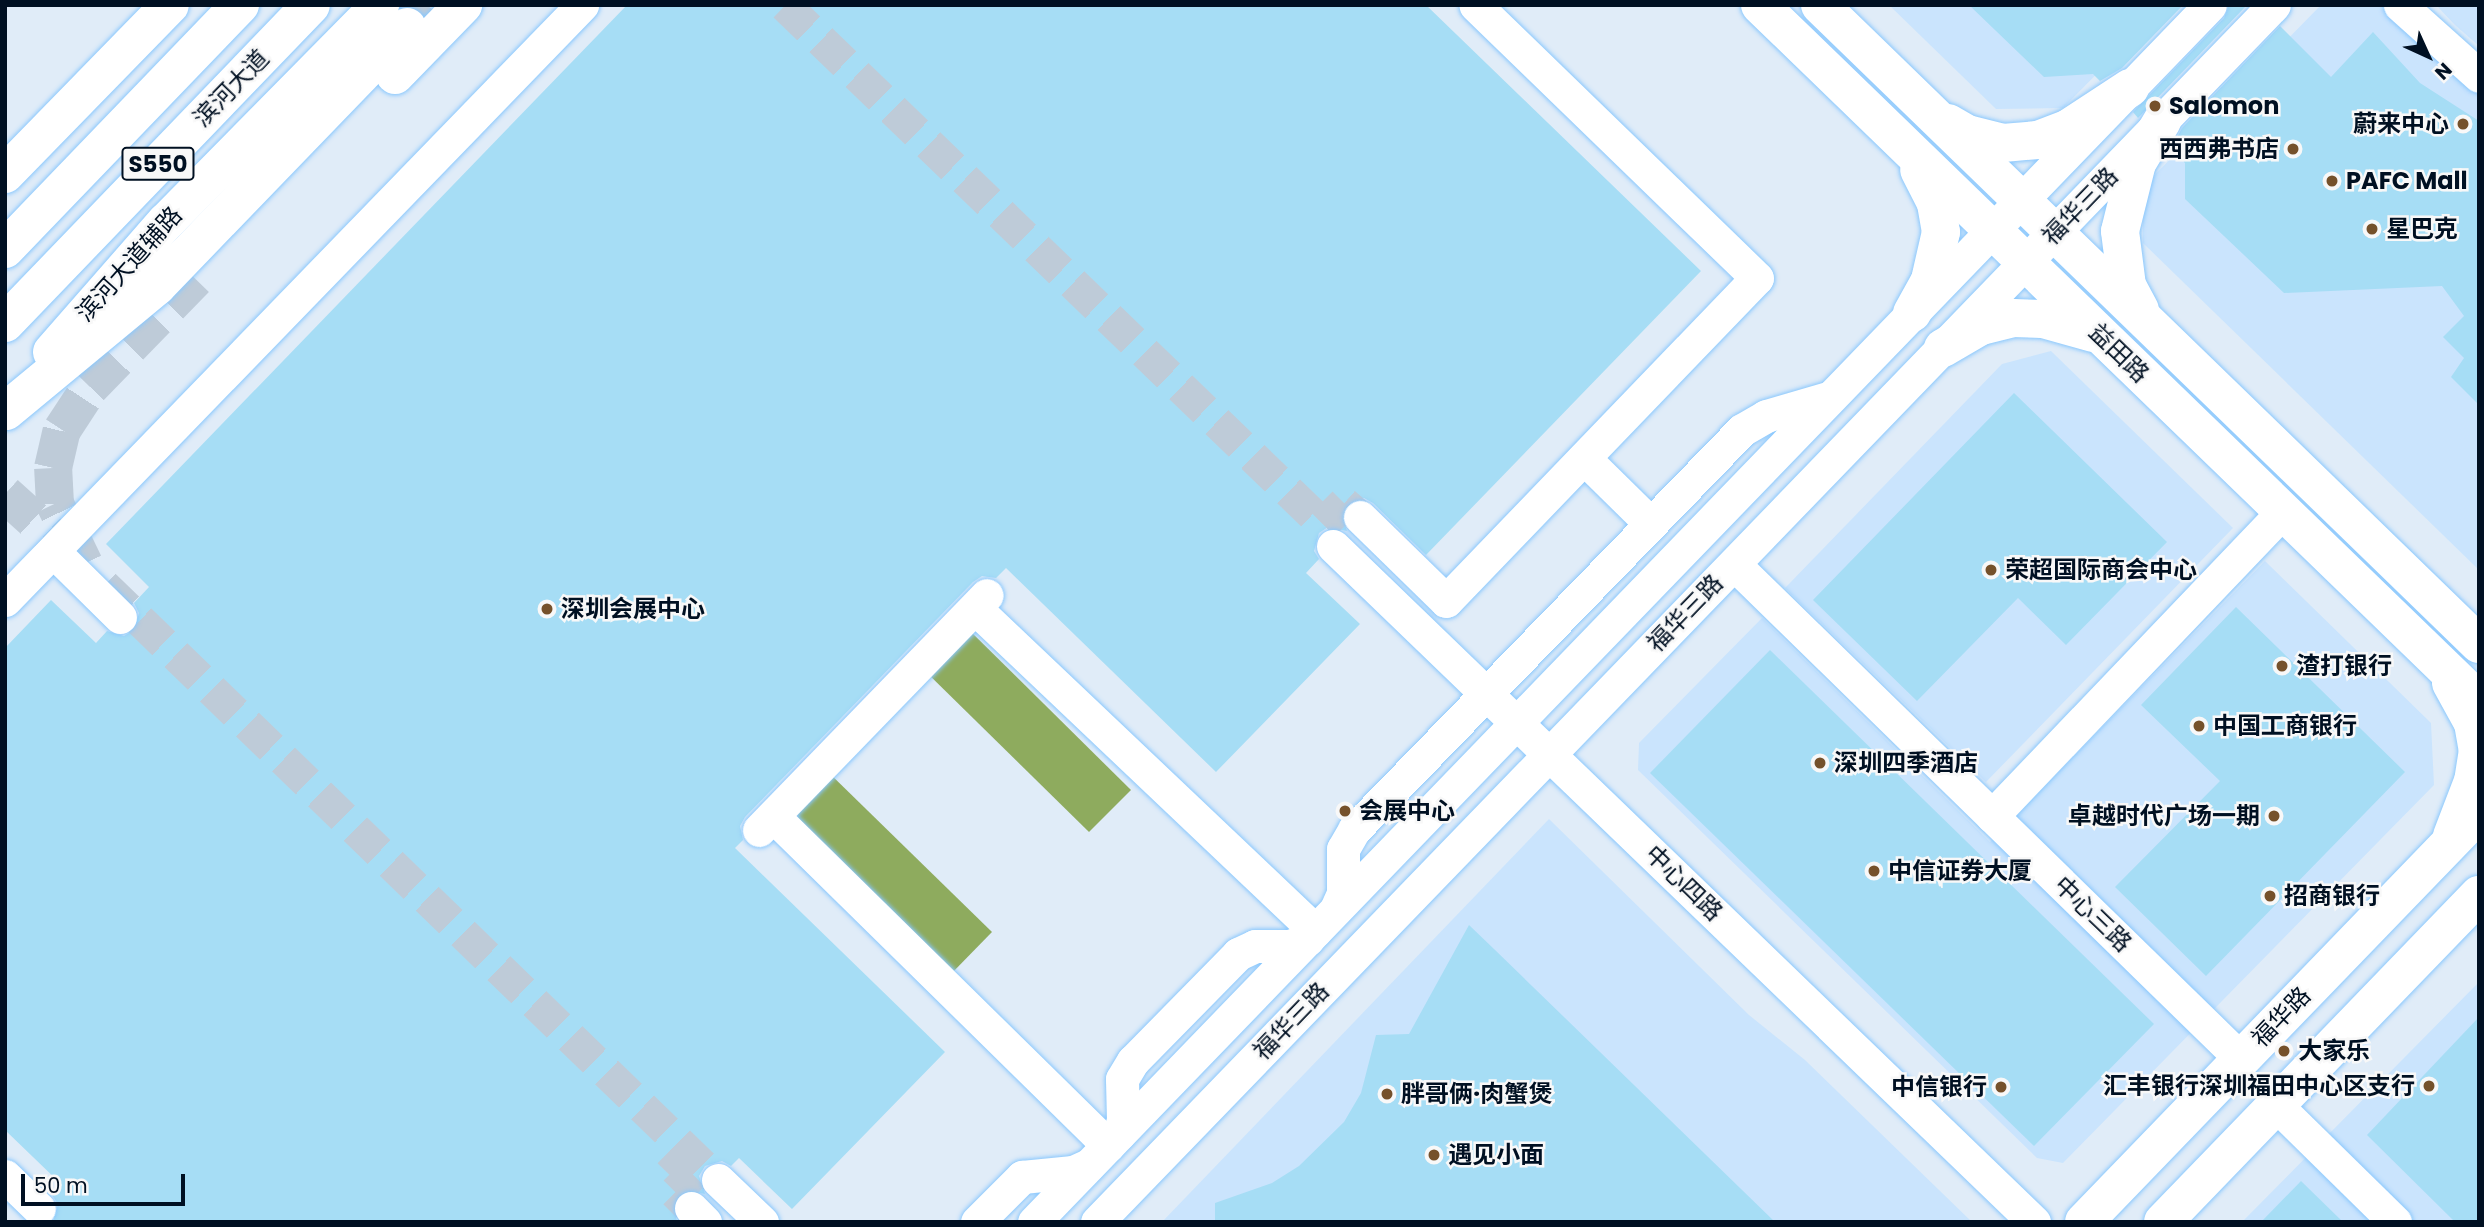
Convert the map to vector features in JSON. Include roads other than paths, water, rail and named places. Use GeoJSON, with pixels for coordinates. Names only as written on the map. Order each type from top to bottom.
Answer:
{"type":"FeatureCollection","features":[{"type":"Feature","properties":{"kind":"main road"},"geometry":{"type":"LineString","coordinates":[[5,174],[170,5]]}},
{"type":"Feature","properties":{"kind":"main road","name":"滨河大道"},"geometry":{"type":"LineString","coordinates":[[5,248],[240,5]]}},
{"type":"Feature","properties":{"kind":"main road","name":"滨河大道"},"geometry":{"type":"LineString","coordinates":[[5,323],[311,5]]}},
{"type":"Feature","properties":{"kind":"main road"},"geometry":{"type":"LineString","coordinates":[[195,279],[463,5]]}},
{"type":"Feature","properties":{"kind":"main road","name":"益田路"},"geometry":{"type":"LineString","coordinates":[[1760,5],[2479,701]]}},
{"type":"Feature","properties":{"kind":"main road","name":"益田路"},"geometry":{"type":"LineString","coordinates":[[1820,5],[2476,641]]}},
{"type":"Feature","properties":{"kind":"main road","name":"滨河大道辅路"},"geometry":{"type":"LineString","coordinates":[[5,411],[130,261],[394,16]]}},
{"type":"Feature","properties":{"kind":"main road"},"geometry":{"type":"LineString","coordinates":[[1929,113],[1967,134],[2003,143],[2038,140],[2098,112],[2130,88]]}},
{"type":"Feature","properties":{"kind":"main road"},"geometry":{"type":"LineString","coordinates":[[2147,324],[2127,286],[2120,231],[2137,163],[2162,121]]}},
{"type":"Feature","properties":{"kind":"main road"},"geometry":{"type":"LineString","coordinates":[[1898,140],[1937,203],[1941,232],[1930,280],[1912,313]]}},
{"type":"Feature","properties":{"kind":"main road"},"geometry":{"type":"LineString","coordinates":[[1943,348],[1981,326],[2013,318],[2057,321],[2099,335]]}},
{"type":"Feature","properties":{"kind":"main road"},"geometry":{"type":"LineString","coordinates":[[2442,665],[2478,740],[2473,781],[2449,844]]}},
{"type":"Feature","properties":{"kind":"main road","name":"福华路"},"geometry":{"type":"LineString","coordinates":[[2084,1222],[2479,813]]}},
{"type":"Feature","properties":{"kind":"main road"},"geometry":{"type":"LineString","coordinates":[[2163,1222],[2479,895]]}},
{"type":"Feature","properties":{"kind":"main road"},"geometry":{"type":"LineString","coordinates":[[2439,936],[2479,909]]}},
{"type":"Feature","properties":{"kind":"street"},"geometry":{"type":"LineString","coordinates":[[5,600],[582,5]]}},
{"type":"Feature","properties":{"kind":"street"},"geometry":{"type":"LineString","coordinates":[[1360,517],[1446,601],[1757,278],[1475,5]]}},
{"type":"Feature","properties":{"kind":"street","name":"福华三路"},"geometry":{"type":"LineString","coordinates":[[1034,1222],[2210,5]]}},
{"type":"Feature","properties":{"kind":"street","name":"福华三路"},"geometry":{"type":"LineString","coordinates":[[1097,1222],[2274,5]]}},
{"type":"Feature","properties":{"kind":"street"},"geometry":{"type":"LineString","coordinates":[[2400,5],[2479,76]]}},
{"type":"Feature","properties":{"kind":"street"},"geometry":{"type":"LineString","coordinates":[[976,1222],[1022,1177],[1073,1172],[1105,1148],[766,823],[981,601],[1320,926],[1343,893],[1342,859],[1348,839],[1486,694],[1750,424],[1816,404],[1836,392]]}},
{"type":"Feature","properties":{"kind":"street"},"geometry":{"type":"LineString","coordinates":[[1584,458],[1651,524]]}},
{"type":"Feature","properties":{"kind":"street"},"geometry":{"type":"LineString","coordinates":[[1992,816],[2283,512]]}},
{"type":"Feature","properties":{"kind":"street","name":"中心四路"},"geometry":{"type":"LineString","coordinates":[[1332,545],[2034,1222]]}},
{"type":"Feature","properties":{"kind":"street"},"geometry":{"type":"LineString","coordinates":[[53,551],[120,617]]}},
{"type":"Feature","properties":{"kind":"street","name":"中心三路"},"geometry":{"type":"LineString","coordinates":[[1734,564],[2241,1059]]}},
{"type":"Feature","properties":{"kind":"street"},"geometry":{"type":"LineString","coordinates":[[2276,1105],[2395,1222]]}},
{"type":"Feature","properties":{"kind":"street"},"geometry":{"type":"LineString","coordinates":[[5,1176],[39,1209]]}},
{"type":"Feature","properties":{"kind":"street"},"geometry":{"type":"LineString","coordinates":[[718,1180],[762,1222]]}},
{"type":"Feature","properties":{"kind":"tunnel"},"geometry":{"type":"LineString","coordinates":[[407,27],[428,5]]}},
{"type":"Feature","properties":{"kind":"tunnel"},"geometry":{"type":"LineString","coordinates":[[785,5],[1323,524],[1344,503],[1360,517]]}},
{"type":"Feature","properties":{"kind":"tunnel"},"geometry":{"type":"LineString","coordinates":[[84,564],[55,504],[53,468],[62,430],[90,387],[195,279]]}},
{"type":"Feature","properties":{"kind":"tunnel"},"geometry":{"type":"LineString","coordinates":[[5,494],[68,551]]}},
{"type":"Feature","properties":{"kind":"tunnel"},"geometry":{"type":"LineString","coordinates":[[104,585],[718,1180]]}},
{"type":"Feature","properties":{"kind":"tunnel"},"geometry":{"type":"LineString","coordinates":[[669,1151],[693,1174],[675,1192],[691,1208]]}},
{"type":"Feature","properties":{"kind":"place","name":"Salomon"},"geometry":{"type":"Point","coordinates":[2155,106]}},
{"type":"Feature","properties":{"kind":"place","name":"蔚来中心"},"geometry":{"type":"Point","coordinates":[2463,124]}},
{"type":"Feature","properties":{"kind":"place","name":"西西弗书店"},"geometry":{"type":"Point","coordinates":[2293,149]}},
{"type":"Feature","properties":{"kind":"place","name":"PAFC Mall"},"geometry":{"type":"Point","coordinates":[2332,181]}},
{"type":"Feature","properties":{"kind":"place","name":"星巴克"},"geometry":{"type":"Point","coordinates":[2372,229]}},
{"type":"Feature","properties":{"kind":"place","name":"荣超国际商会中心"},"geometry":{"type":"Point","coordinates":[1991,570]}},
{"type":"Feature","properties":{"kind":"place","name":"深圳会展中心"},"geometry":{"type":"Point","coordinates":[547,609]}},
{"type":"Feature","properties":{"kind":"place","name":"渣打银行"},"geometry":{"type":"Point","coordinates":[2282,666]}},
{"type":"Feature","properties":{"kind":"place","name":"中国工商银行"},"geometry":{"type":"Point","coordinates":[2199,726]}},
{"type":"Feature","properties":{"kind":"place","name":"深圳四季酒店"},"geometry":{"type":"Point","coordinates":[1820,763]}},
{"type":"Feature","properties":{"kind":"place","name":"会展中心"},"geometry":{"type":"Point","coordinates":[1345,811]}},
{"type":"Feature","properties":{"kind":"place","name":"卓越时代广场一期"},"geometry":{"type":"Point","coordinates":[2274,816]}},
{"type":"Feature","properties":{"kind":"place","name":"中信证券大厦"},"geometry":{"type":"Point","coordinates":[1874,871]}},
{"type":"Feature","properties":{"kind":"place","name":"招商银行"},"geometry":{"type":"Point","coordinates":[2270,896]}},
{"type":"Feature","properties":{"kind":"place","name":"大家乐"},"geometry":{"type":"Point","coordinates":[2284,1051]}},
{"type":"Feature","properties":{"kind":"place","name":"汇丰银行深圳福田中心区支行"},"geometry":{"type":"Point","coordinates":[2429,1086]}},
{"type":"Feature","properties":{"kind":"place","name":"中信银行"},"geometry":{"type":"Point","coordinates":[2001,1087]}},
{"type":"Feature","properties":{"kind":"place","name":"胖哥俩·肉蟹煲"},"geometry":{"type":"Point","coordinates":[1387,1094]}},
{"type":"Feature","properties":{"kind":"place","name":"遇见小面"},"geometry":{"type":"Point","coordinates":[1434,1155]}}]}
